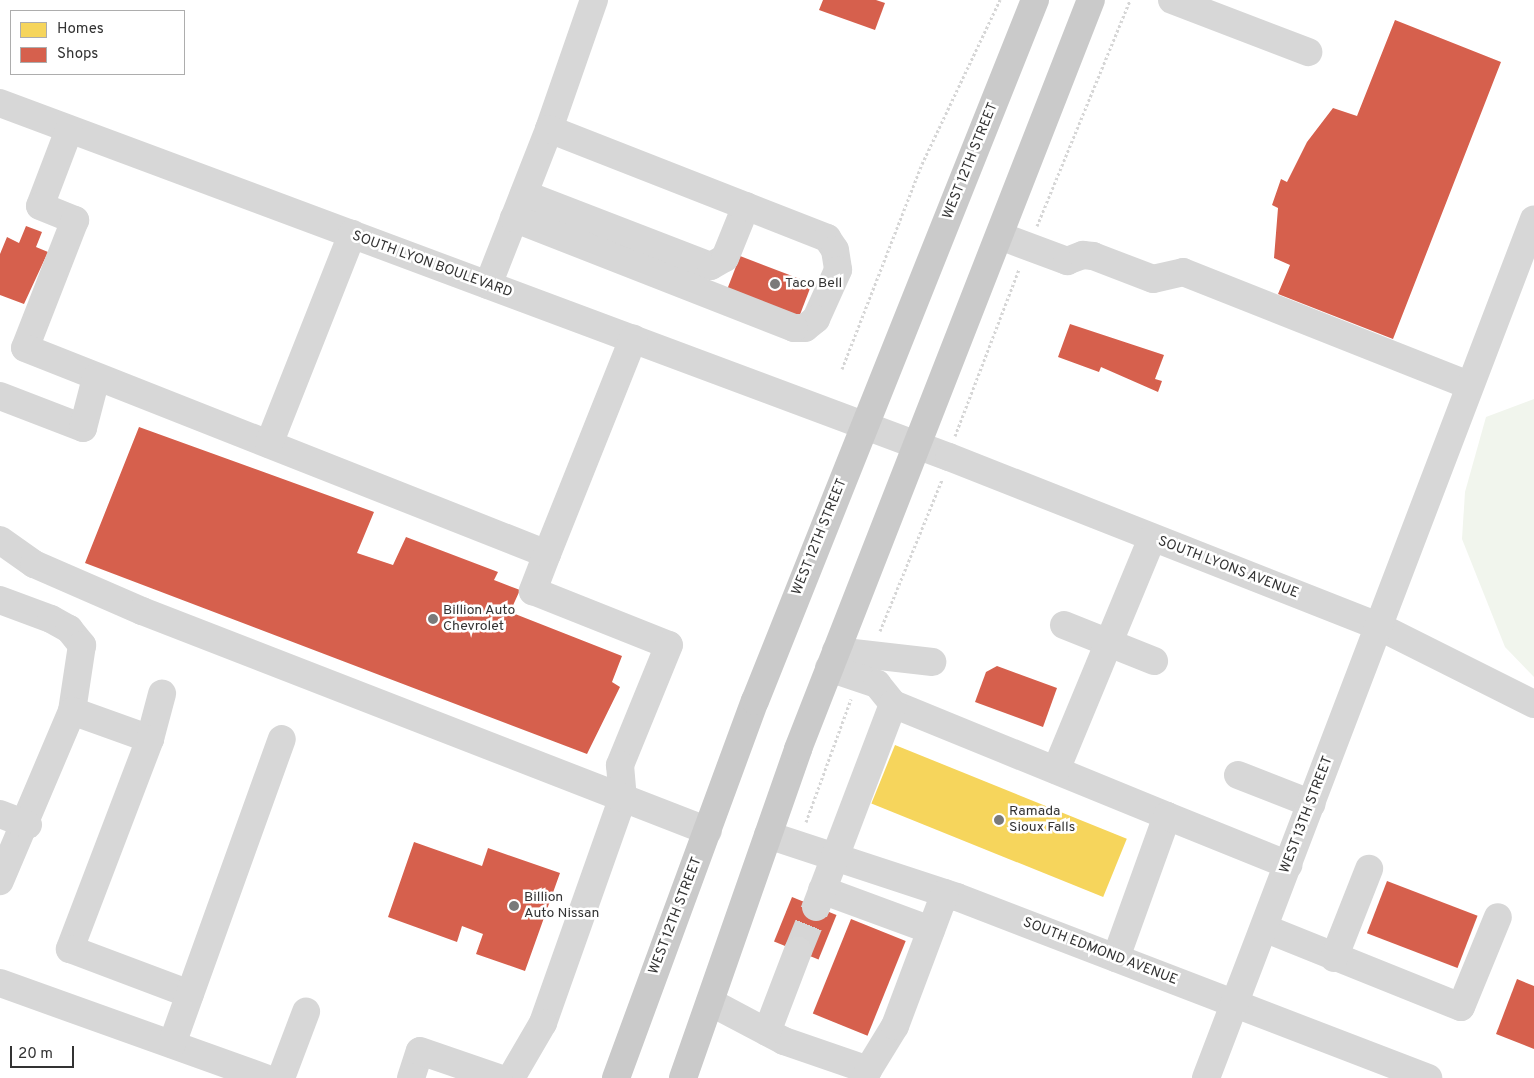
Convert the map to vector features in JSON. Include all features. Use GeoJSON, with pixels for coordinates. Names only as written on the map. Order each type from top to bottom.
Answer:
{"type":"FeatureCollection","features":[{"type":"Feature","properties":{"kind":"main road","name":"WEST 12TH STREET"},"geometry":{"type":"LineString","coordinates":[[616,1078],[708,831],[865,425],[1034,0]]}},
{"type":"Feature","properties":{"kind":"main road"},"geometry":{"type":"LineString","coordinates":[[683,1078],[768,835],[833,660],[1092,0]]}},
{"type":"Feature","properties":{"kind":"street"},"geometry":{"type":"LineString","coordinates":[[488,286],[549,129],[594,0]]}},
{"type":"Feature","properties":{"kind":"street"},"geometry":{"type":"LineString","coordinates":[[1172,0],[1308,52]]}},
{"type":"Feature","properties":{"kind":"street","name":"SOUTH LYON BOULEVARD"},"geometry":{"type":"LineString","coordinates":[[0,103],[865,425]]}},
{"type":"Feature","properties":{"kind":"street"},"geometry":{"type":"LineString","coordinates":[[519,206],[794,328],[805,328],[825,306],[838,270],[836,250],[827,238],[549,129]]}},
{"type":"Feature","properties":{"kind":"street"},"geometry":{"type":"LineString","coordinates":[[69,130],[40,206],[75,220],[25,348],[96,378],[547,554]]}},
{"type":"Feature","properties":{"kind":"street"},"geometry":{"type":"LineString","coordinates":[[519,206],[711,266],[725,258],[746,206]]}},
{"type":"Feature","properties":{"kind":"street","name":"WEST 13TH STREET"},"geometry":{"type":"LineString","coordinates":[[1206,1078],[1380,626],[1469,385],[1534,219]]}},
{"type":"Feature","properties":{"kind":"street"},"geometry":{"type":"LineString","coordinates":[[269,444],[352,234]]}},
{"type":"Feature","properties":{"kind":"street"},"geometry":{"type":"LineString","coordinates":[[1000,236],[1067,261],[1082,255],[1093,256],[1152,279],[1182,272],[1469,385]]}},
{"type":"Feature","properties":{"kind":"street"},"geometry":{"type":"LineString","coordinates":[[511,1078],[543,1023],[623,798],[620,766],[669,645],[533,591],[633,339]]}},
{"type":"Feature","properties":{"kind":"street"},"geometry":{"type":"LineString","coordinates":[[0,396],[83,428],[96,378]]}},
{"type":"Feature","properties":{"kind":"street","name":"SOUTH LYONS AVENUE"},"geometry":{"type":"LineString","coordinates":[[865,425],[1380,626],[1534,704]]}},
{"type":"Feature","properties":{"kind":"street"},"geometry":{"type":"LineString","coordinates":[[1056,770],[1152,538]]}},
{"type":"Feature","properties":{"kind":"street"},"geometry":{"type":"LineString","coordinates":[[0,540],[34,564],[142,611],[708,831]]}},
{"type":"Feature","properties":{"kind":"street"},"geometry":{"type":"LineString","coordinates":[[0,600],[51,619],[69,629],[82,645],[72,711],[28,825],[0,882]]}},
{"type":"Feature","properties":{"kind":"street"},"geometry":{"type":"LineString","coordinates":[[1064,625],[1154,661]]}},
{"type":"Feature","properties":{"kind":"street"},"geometry":{"type":"LineString","coordinates":[[833,660],[932,662]]}},
{"type":"Feature","properties":{"kind":"street"},"geometry":{"type":"LineString","coordinates":[[833,660],[878,684],[893,704],[1288,865]]}},
{"type":"Feature","properties":{"kind":"street"},"geometry":{"type":"LineString","coordinates":[[162,694],[150,740],[70,948],[190,994]]}},
{"type":"Feature","properties":{"kind":"street"},"geometry":{"type":"LineString","coordinates":[[893,704],[819,898],[931,930]]}},
{"type":"Feature","properties":{"kind":"street"},"geometry":{"type":"LineString","coordinates":[[72,711],[150,740]]}},
{"type":"Feature","properties":{"kind":"street"},"geometry":{"type":"LineString","coordinates":[[172,1044],[282,739]]}},
{"type":"Feature","properties":{"kind":"street"},"geometry":{"type":"LineString","coordinates":[[1238,775],[1312,804]]}},
{"type":"Feature","properties":{"kind":"street"},"geometry":{"type":"LineString","coordinates":[[0,814],[28,825]]}},
{"type":"Feature","properties":{"kind":"street"},"geometry":{"type":"LineString","coordinates":[[1116,958],[1167,816]]}},
{"type":"Feature","properties":{"kind":"street","name":"SOUTH EDMOND AVENUE"},"geometry":{"type":"LineString","coordinates":[[768,835],[834,859],[945,893],[1428,1078]]}},
{"type":"Feature","properties":{"kind":"street"},"geometry":{"type":"LineString","coordinates":[[1334,958],[1369,868]]}},
{"type":"Feature","properties":{"kind":"street"},"geometry":{"type":"LineString","coordinates":[[710,1002],[767,1032],[868,1070],[895,1026],[945,893]]}},
{"type":"Feature","properties":{"kind":"street"},"geometry":{"type":"LineString","coordinates":[[1264,928],[1334,958],[1461,1007],[1498,917]]}},
{"type":"Feature","properties":{"kind":"street"},"geometry":{"type":"LineString","coordinates":[[767,1032],[798,951]]}},
{"type":"Feature","properties":{"kind":"street"},"geometry":{"type":"LineString","coordinates":[[0,983],[172,1044],[234,1073],[266,1078]]}},
{"type":"Feature","properties":{"kind":"street"},"geometry":{"type":"LineString","coordinates":[[281,1078],[306,1012]]}},
{"type":"Feature","properties":{"kind":"street"},"geometry":{"type":"LineString","coordinates":[[411,1078],[420,1051],[499,1078]]}},
{"type":"Feature","properties":{"kind":"path"},"geometry":{"type":"LineString","coordinates":[[842,369],[922,164],[1000,0]]}},
{"type":"Feature","properties":{"kind":"path"},"geometry":{"type":"LineString","coordinates":[[960,421],[1028,247],[1130,0]]}},
{"type":"Feature","properties":{"kind":"shaded area"},"geometry":{"type":"Polygon","coordinates":[[[1534,399],[1534,677],[1505,647],[1462,539],[1465,492],[1486,417],[1534,399]]]}},
{"type":"Feature","properties":{"kind":"building: Homes","name":"Ramada Sioux Falls"},"geometry":{"type":"Polygon","coordinates":[[[895,745],[1127,839],[1103,897],[871,803],[895,745]]]}},
{"type":"Feature","properties":{"kind":"building: Shops"},"geometry":{"type":"Polygon","coordinates":[[[823,0],[876,0],[885,3],[875,30],[819,10],[823,0]]]}},
{"type":"Feature","properties":{"kind":"building: Shops"},"geometry":{"type":"Polygon","coordinates":[[[1395,20],[1501,62],[1393,339],[1278,294],[1290,265],[1274,258],[1278,208],[1272,205],[1281,179],[1287,182],[1307,142],[1333,108],[1357,116],[1395,20]]]}},
{"type":"Feature","properties":{"kind":"building: Shops"},"geometry":{"type":"Polygon","coordinates":[[[26,226],[42,232],[36,247],[48,252],[24,304],[0,295],[0,254],[7,237],[19,243],[26,226]]]}},
{"type":"Feature","properties":{"kind":"building: Shops"},"geometry":{"type":"Polygon","coordinates":[[[740,256],[812,284],[799,317],[727,290],[740,256]]]}},
{"type":"Feature","properties":{"kind":"building: Shops"},"geometry":{"type":"Polygon","coordinates":[[[1070,324],[1164,355],[1155,379],[1162,381],[1158,392],[1101,367],[1099,372],[1058,357],[1070,324]]]}},
{"type":"Feature","properties":{"kind":"building: Shops"},"geometry":{"type":"Polygon","coordinates":[[[139,427],[374,512],[357,553],[393,565],[406,537],[498,572],[494,580],[520,590],[510,612],[622,656],[612,682],[620,687],[587,754],[85,563],[139,427]]]}},
{"type":"Feature","properties":{"kind":"building: Shops"},"geometry":{"type":"Polygon","coordinates":[[[997,666],[1057,688],[1043,727],[975,702],[986,672],[997,666]]]}},
{"type":"Feature","properties":{"kind":"building: Shops"},"geometry":{"type":"Polygon","coordinates":[[[414,842],[482,866],[488,848],[560,873],[525,971],[476,954],[483,934],[462,926],[457,942],[388,917],[414,842]]]}},
{"type":"Feature","properties":{"kind":"building: Shops"},"geometry":{"type":"Polygon","coordinates":[[[1387,881],[1478,916],[1457,968],[1367,933],[1387,881]]]}},
{"type":"Feature","properties":{"kind":"building: Shops"},"geometry":{"type":"Polygon","coordinates":[[[792,897],[837,915],[819,959],[774,942],[792,897]]]}},
{"type":"Feature","properties":{"kind":"building: Shops"},"geometry":{"type":"Polygon","coordinates":[[[851,919],[906,941],[867,1036],[813,1014],[851,919]]]}},
{"type":"Feature","properties":{"kind":"building: Shops"},"geometry":{"type":"Polygon","coordinates":[[[1517,979],[1534,986],[1534,1049],[1496,1034],[1517,979]]]}},
{"type":"Feature","properties":{"kind":"tunnel"},"geometry":{"type":"LineString","coordinates":[[798,951],[816,907]]}},
{"type":"Feature","properties":{"kind":"place","name":"Taco Bell"},"geometry":{"type":"Point","coordinates":[775,284]}},
{"type":"Feature","properties":{"kind":"place","name":"Billion Auto Chevrolet"},"geometry":{"type":"Point","coordinates":[433,619]}},
{"type":"Feature","properties":{"kind":"place","name":"Ramada Sioux Falls"},"geometry":{"type":"Point","coordinates":[999,820]}},
{"type":"Feature","properties":{"kind":"place","name":"Billion Auto Nissan"},"geometry":{"type":"Point","coordinates":[514,906]}}]}
